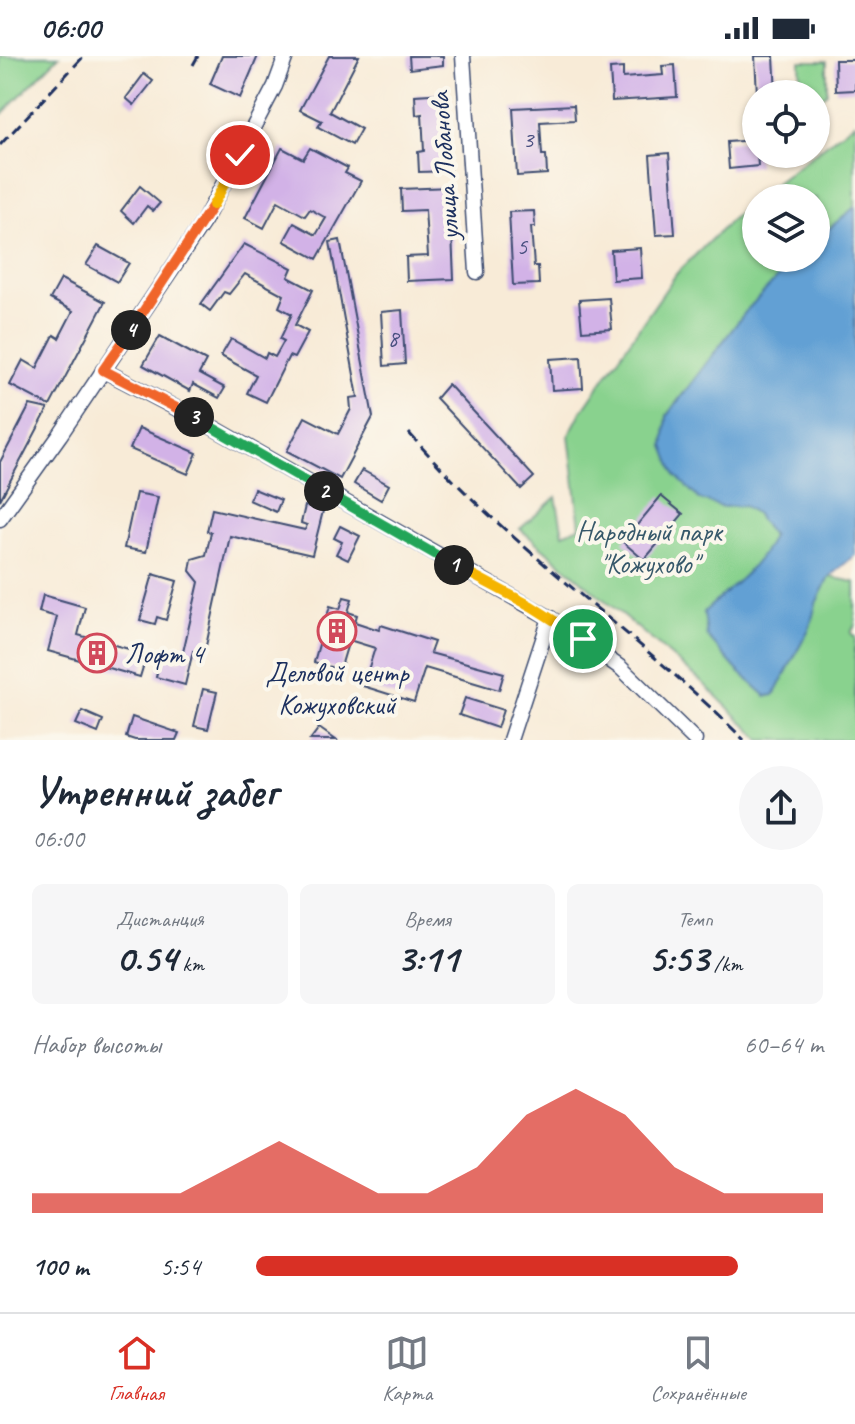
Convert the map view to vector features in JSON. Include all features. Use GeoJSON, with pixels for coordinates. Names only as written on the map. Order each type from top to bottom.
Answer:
{"type":"FeatureCollection","features":[{"type":"Feature","properties":{"kind":"street"},"geometry":{"type":"LineString","coordinates":[[0,519],[210,210],[275,86],[286,56]]}},
{"type":"Feature","properties":{"kind":"street","name":"улица Лобанова"},"geometry":{"type":"LineString","coordinates":[[463,56],[477,272]]}},
{"type":"Feature","properties":{"kind":"street"},"geometry":{"type":"LineString","coordinates":[[103,370],[214,428],[550,618],[621,668],[695,740]]}},
{"type":"Feature","properties":{"kind":"street"},"geometry":{"type":"LineString","coordinates":[[510,740],[550,618]]}},
{"type":"Feature","properties":{"kind":"green space"},"geometry":{"type":"Polygon","coordinates":[[[0,56],[59,56],[0,116],[0,56]]]}},
{"type":"Feature","properties":{"kind":"green space"},"geometry":{"type":"Polygon","coordinates":[[[800,61],[827,61],[827,80],[801,80],[800,61]]]}},
{"type":"Feature","properties":{"kind":"green space"},"geometry":{"type":"Polygon","coordinates":[[[855,122],[855,207],[830,228],[830,184],[775,184],[796,168],[830,168],[830,141],[855,122]]]}},
{"type":"Feature","properties":{"kind":"green space","name":"Народный парк \"Кожухово\""},"geometry":{"type":"Polygon","coordinates":[[[742,210],[742,272],[783,272],[747,310],[667,415],[664,446],[676,476],[721,507],[744,505],[755,513],[772,536],[752,568],[704,612],[707,636],[737,670],[766,696],[774,695],[810,627],[816,603],[829,577],[855,582],[855,625],[851,633],[855,637],[855,740],[761,740],[702,682],[520,529],[556,497],[563,534],[580,527],[569,435],[581,412],[677,273],[742,210]]]}},
{"type":"Feature","properties":{"kind":"water"},"geometry":{"type":"Polygon","coordinates":[[[855,207],[855,555],[829,577],[816,603],[810,627],[774,695],[766,696],[737,670],[707,636],[704,612],[752,567],[772,536],[755,513],[744,506],[721,507],[699,499],[676,476],[664,446],[667,416],[747,310],[783,272],[830,272],[830,228],[855,207]]]}},
{"type":"Feature","properties":{"kind":"building"},"geometry":{"type":"Polygon","coordinates":[[[222,56],[258,56],[240,98],[210,84],[222,56]]]}},
{"type":"Feature","properties":{"kind":"building"},"geometry":{"type":"Polygon","coordinates":[[[329,56],[359,56],[330,112],[361,129],[352,145],[318,127],[322,121],[300,110],[329,56]]]}},
{"type":"Feature","properties":{"kind":"building"},"geometry":{"type":"Polygon","coordinates":[[[409,56],[443,56],[443,65],[410,69],[409,56]]]}},
{"type":"Feature","properties":{"kind":"building"},"geometry":{"type":"Polygon","coordinates":[[[755,56],[774,56],[775,80],[756,80],[755,56]]]}},
{"type":"Feature","properties":{"kind":"building"},"geometry":{"type":"Polygon","coordinates":[[[835,60],[855,60],[855,90],[836,91],[835,60]]]}},
{"type":"Feature","properties":{"kind":"building"},"geometry":{"type":"Polygon","coordinates":[[[675,65],[677,97],[612,101],[610,69],[623,68],[623,78],[663,75],[662,66],[675,65]]]}},
{"type":"Feature","properties":{"kind":"building"},"geometry":{"type":"Polygon","coordinates":[[[144,74],[153,81],[134,105],[126,98],[144,74]]]}},
{"type":"Feature","properties":{"kind":"building"},"geometry":{"type":"Polygon","coordinates":[[[446,93],[450,171],[419,172],[418,152],[424,151],[422,114],[416,115],[415,95],[446,93]]]}},
{"type":"Feature","properties":{"kind":"building"},"geometry":{"type":"Polygon","coordinates":[[[574,105],[575,120],[540,122],[542,155],[546,155],[547,174],[517,176],[513,108],[574,105]]]}},
{"type":"Feature","properties":{"kind":"building"},"geometry":{"type":"Polygon","coordinates":[[[742,141],[742,168],[729,169],[727,142],[742,141]]]}},
{"type":"Feature","properties":{"kind":"building"},"geometry":{"type":"Polygon","coordinates":[[[282,148],[303,159],[310,148],[348,168],[345,173],[361,181],[317,259],[284,241],[294,223],[316,235],[326,218],[310,209],[305,216],[278,201],[264,228],[245,218],[282,148]]]}},
{"type":"Feature","properties":{"kind":"building"},"geometry":{"type":"Polygon","coordinates":[[[669,153],[675,234],[656,235],[650,155],[669,153]]]}},
{"type":"Feature","properties":{"kind":"building"},"geometry":{"type":"Polygon","coordinates":[[[140,186],[160,203],[153,211],[147,206],[134,223],[121,211],[140,186]]]}},
{"type":"Feature","properties":{"kind":"building"},"geometry":{"type":"Polygon","coordinates":[[[450,187],[454,279],[407,281],[406,257],[428,256],[425,210],[402,211],[401,189],[450,187]]]}},
{"type":"Feature","properties":{"kind":"building"},"geometry":{"type":"Polygon","coordinates":[[[534,211],[535,227],[531,227],[534,266],[538,266],[539,284],[513,285],[509,212],[534,211]]]}},
{"type":"Feature","properties":{"kind":"building"},"geometry":{"type":"Polygon","coordinates":[[[340,240],[373,417],[340,479],[287,451],[305,417],[338,434],[351,409],[350,398],[358,397],[330,242],[340,240]]]}},
{"type":"Feature","properties":{"kind":"building"},"geometry":{"type":"Polygon","coordinates":[[[244,244],[292,268],[288,277],[313,290],[295,325],[308,332],[294,358],[289,356],[266,402],[247,393],[256,375],[221,356],[231,339],[265,358],[267,353],[275,357],[284,341],[280,339],[292,314],[279,307],[284,295],[245,274],[229,294],[224,292],[210,311],[201,304],[244,244]]]}},
{"type":"Feature","properties":{"kind":"building"},"geometry":{"type":"Polygon","coordinates":[[[98,246],[129,263],[117,282],[86,265],[98,246]]]}},
{"type":"Feature","properties":{"kind":"building"},"geometry":{"type":"Polygon","coordinates":[[[640,248],[642,278],[613,280],[611,250],[640,248]]]}},
{"type":"Feature","properties":{"kind":"building"},"geometry":{"type":"Polygon","coordinates":[[[61,279],[105,302],[50,406],[10,385],[23,360],[37,368],[54,335],[59,338],[73,311],[50,299],[61,279]]]}},
{"type":"Feature","properties":{"kind":"building"},"geometry":{"type":"Polygon","coordinates":[[[609,298],[612,329],[582,331],[579,300],[609,298]]]}},
{"type":"Feature","properties":{"kind":"building"},"geometry":{"type":"Polygon","coordinates":[[[402,310],[405,364],[384,366],[381,312],[402,310]]]}},
{"type":"Feature","properties":{"kind":"building"},"geometry":{"type":"Polygon","coordinates":[[[160,336],[206,361],[199,374],[225,388],[219,398],[193,384],[190,391],[143,365],[160,336]]]}},
{"type":"Feature","properties":{"kind":"building"},"geometry":{"type":"Polygon","coordinates":[[[581,357],[583,388],[552,390],[550,359],[581,357]]]}},
{"type":"Feature","properties":{"kind":"building"},"geometry":{"type":"Polygon","coordinates":[[[448,384],[534,477],[521,489],[436,398],[448,384]]]}},
{"type":"Feature","properties":{"kind":"building"},"geometry":{"type":"Polygon","coordinates":[[[30,405],[48,409],[0,500],[0,462],[30,405]]]}},
{"type":"Feature","properties":{"kind":"building"},"geometry":{"type":"Polygon","coordinates":[[[139,428],[197,453],[188,474],[130,449],[139,428]]]}},
{"type":"Feature","properties":{"kind":"building"},"geometry":{"type":"Polygon","coordinates":[[[362,470],[389,485],[381,500],[354,484],[362,470]]]}},
{"type":"Feature","properties":{"kind":"building"},"geometry":{"type":"Polygon","coordinates":[[[254,489],[281,500],[276,512],[249,500],[254,489]]]}},
{"type":"Feature","properties":{"kind":"building"},"geometry":{"type":"Polygon","coordinates":[[[136,493],[158,497],[146,552],[124,548],[136,493]]]}},
{"type":"Feature","properties":{"kind":"building"},"geometry":{"type":"Polygon","coordinates":[[[661,496],[683,514],[644,560],[623,542],[661,496]]]}},
{"type":"Feature","properties":{"kind":"building"},"geometry":{"type":"Polygon","coordinates":[[[305,506],[323,511],[312,555],[230,536],[204,655],[193,651],[185,685],[156,677],[161,656],[181,661],[199,582],[190,571],[192,559],[206,555],[212,509],[305,530],[307,525],[301,523],[305,506]]]}},
{"type":"Feature","properties":{"kind":"building"},"geometry":{"type":"Polygon","coordinates":[[[340,526],[360,536],[348,560],[336,554],[342,542],[334,538],[340,526]]]}},
{"type":"Feature","properties":{"kind":"building"},"geometry":{"type":"Polygon","coordinates":[[[153,574],[177,581],[166,620],[157,617],[155,624],[140,620],[153,574]]]}},
{"type":"Feature","properties":{"kind":"building","name":"Лофт 4"},"geometry":{"type":"Polygon","coordinates":[[[43,595],[85,607],[78,635],[147,654],[140,677],[48,651],[57,617],[39,612],[43,595]]]}},
{"type":"Feature","properties":{"kind":"building"},"geometry":{"type":"Polygon","coordinates":[[[344,597],[352,599],[348,612],[357,615],[355,622],[379,630],[381,625],[434,642],[430,653],[504,673],[499,690],[425,668],[414,702],[363,686],[375,648],[349,640],[340,670],[314,662],[330,606],[340,609],[344,597]]]}},
{"type":"Feature","properties":{"kind":"building"},"geometry":{"type":"Polygon","coordinates":[[[203,689],[217,692],[208,729],[194,726],[203,689]]]}},
{"type":"Feature","properties":{"kind":"building"},"geometry":{"type":"Polygon","coordinates":[[[465,698],[503,710],[497,728],[459,715],[465,698]]]}},
{"type":"Feature","properties":{"kind":"building"},"geometry":{"type":"Polygon","coordinates":[[[82,711],[103,720],[98,733],[76,724],[82,711]]]}},
{"type":"Feature","properties":{"kind":"building"},"geometry":{"type":"Polygon","coordinates":[[[132,717],[179,733],[176,740],[135,740],[126,737],[132,717]]]}},
{"type":"Feature","properties":{"kind":"building"},"geometry":{"type":"Polygon","coordinates":[[[319,728],[336,740],[310,740],[319,728]]]}},
{"type":"Feature","properties":{"kind":"railway"},"geometry":{"type":"LineString","coordinates":[[0,145],[84,56]]}},
{"type":"Feature","properties":{"kind":"railway"},"geometry":{"type":"LineString","coordinates":[[193,65],[198,56]]}},
{"type":"Feature","properties":{"kind":"railway"},"geometry":{"type":"LineString","coordinates":[[409,433],[488,514],[661,663],[744,740]]}},
{"type":"Feature","properties":{"kind":"place","name":"Деловой центр Кожуховский"},"geometry":{"type":"Point","coordinates":[337,631]}},
{"type":"Feature","properties":{"kind":"place","name":"Лофт 4"},"geometry":{"type":"Point","coordinates":[97,653]}},
{"type":"Feature","properties":{"kind":"route"},"geometry":{"type":"LineString","coordinates":[[240,155],[204,221],[103,370],[214,428],[531,606],[583,639]]}}]}
